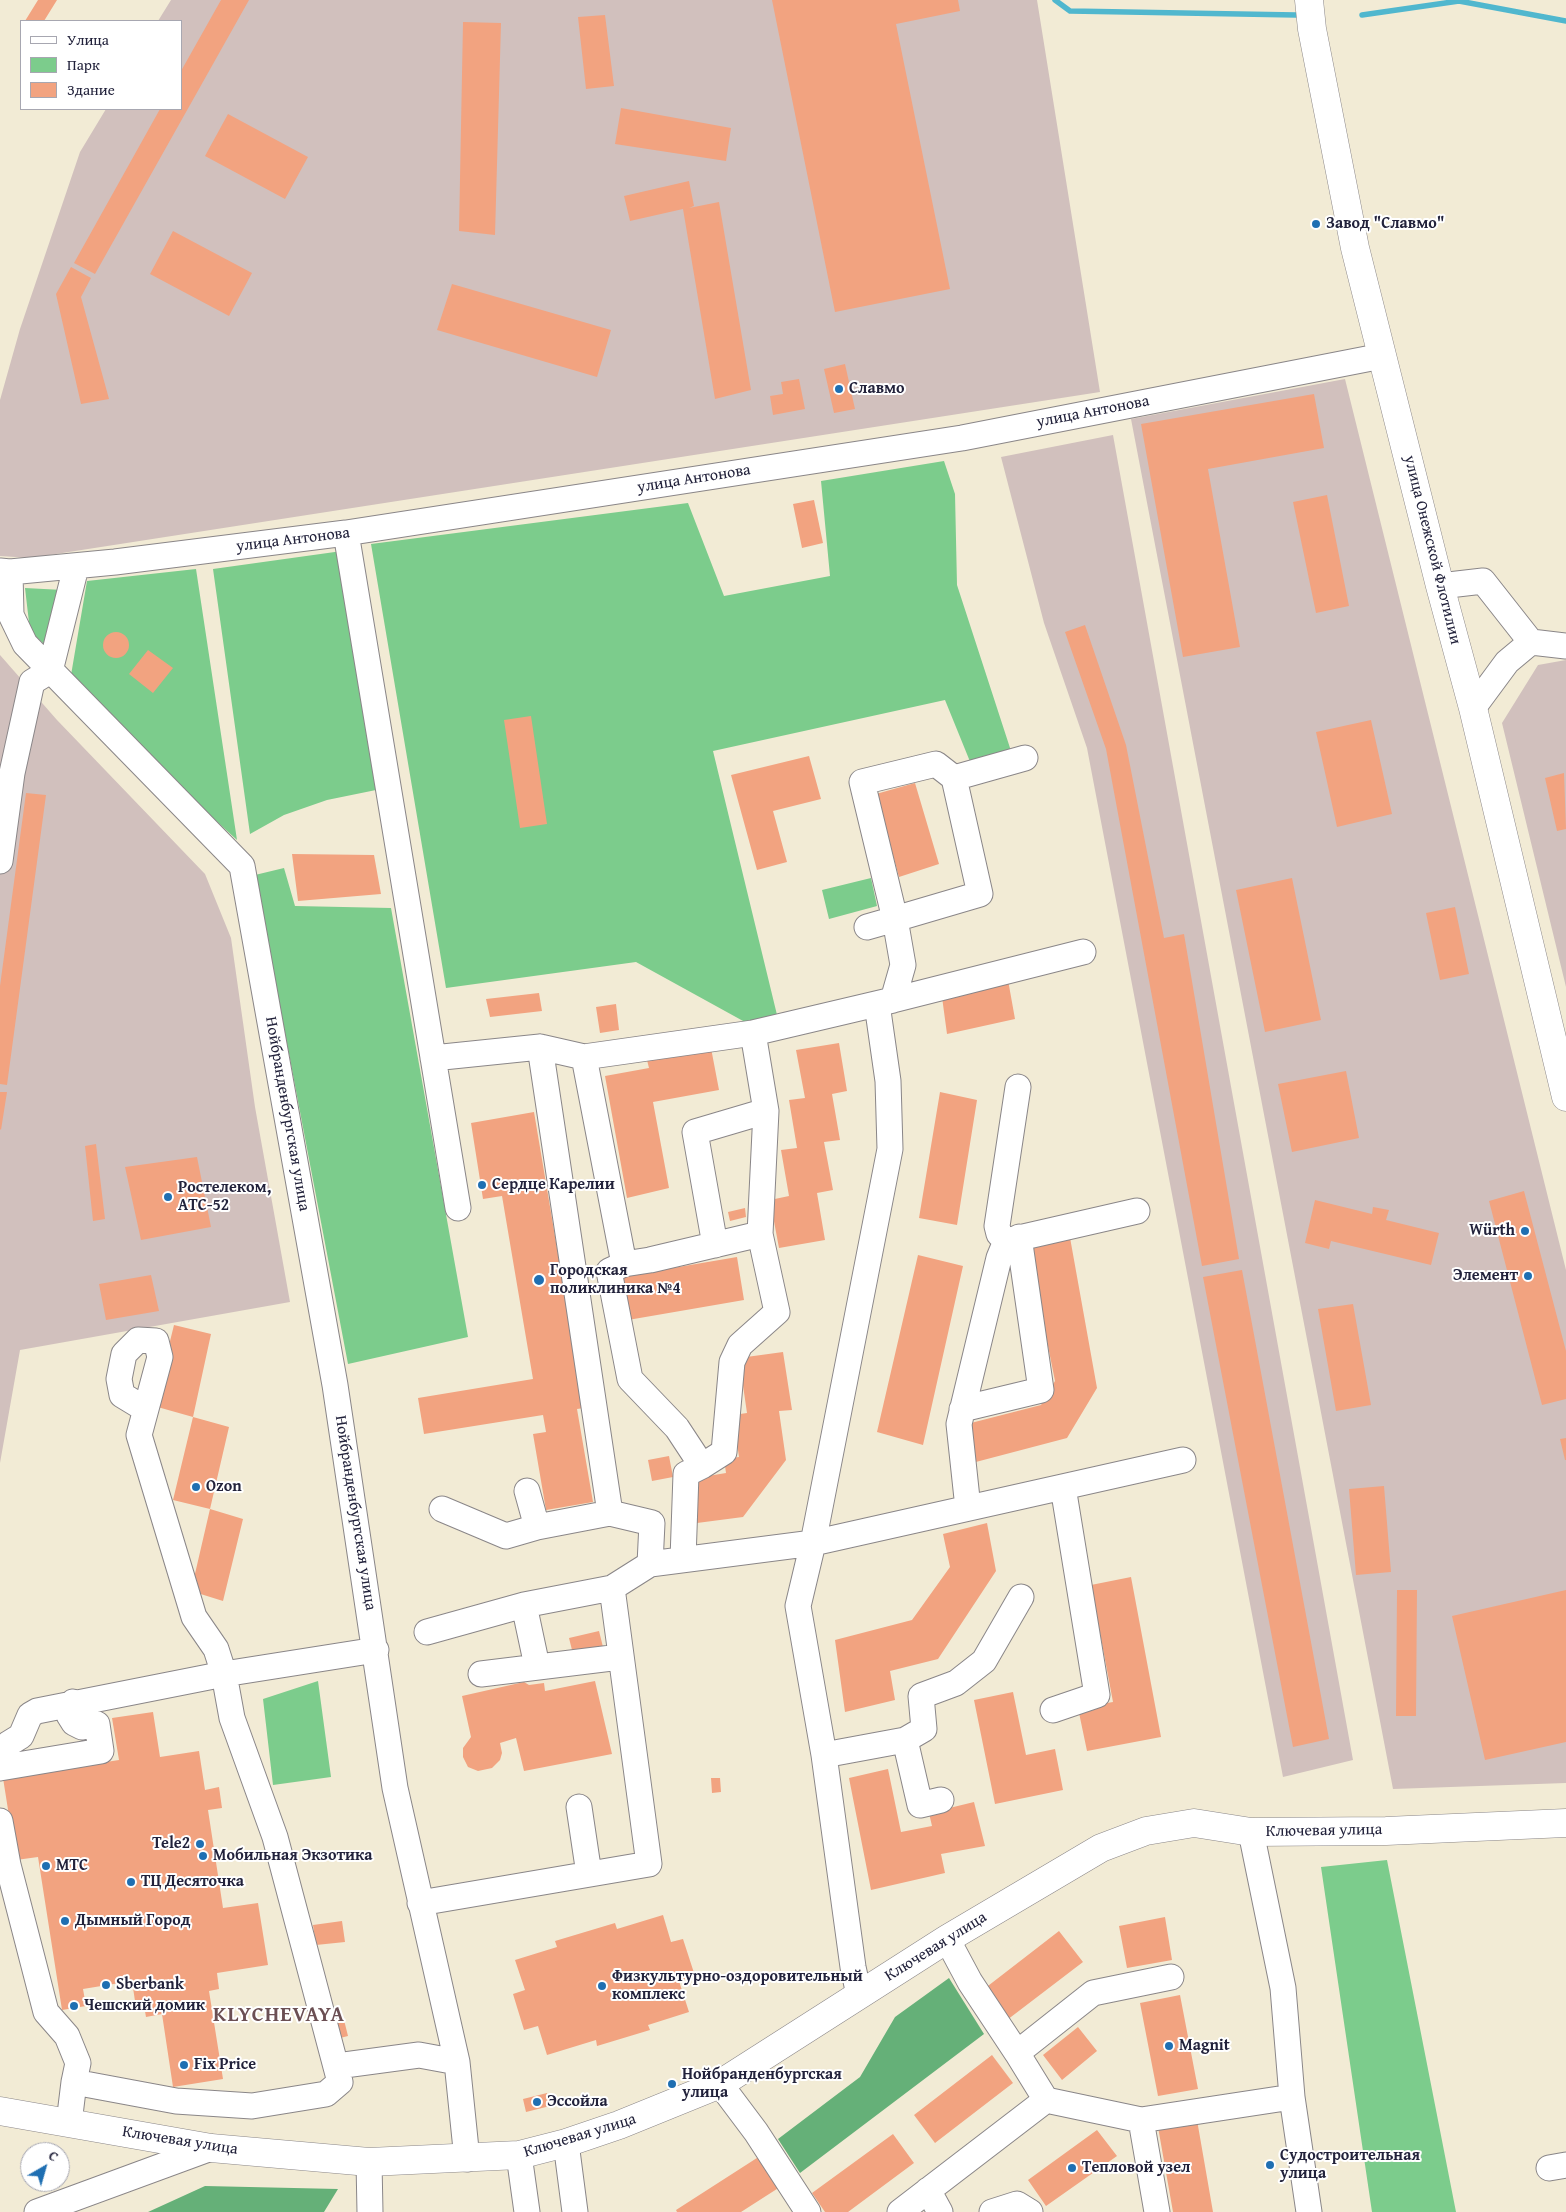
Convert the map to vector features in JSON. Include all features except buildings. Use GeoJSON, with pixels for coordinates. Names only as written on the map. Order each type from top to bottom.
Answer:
{"type":"FeatureCollection","features":[{"type":"Feature","properties":{"kind":"main road","name":"улица Онежской Флотилии"},"geometry":{"type":"LineString","coordinates":[[1310,12],[1352,230],[1440,586],[1473,708],[1566,1097]]}},
{"type":"Feature","properties":{"kind":"main road","name":"Ключевая улица"},"geometry":{"type":"LineString","coordinates":[[0,2111],[211,2148],[369,2162],[519,2156],[566,2143],[653,2112],[720,2084],[947,1939],[1101,1848],[1146,1831],[1194,1824],[1252,1832],[1386,1831],[1566,1822]]}},
{"type":"Feature","properties":{"kind":"street","name":"улица Антонова"},"geometry":{"type":"LineString","coordinates":[[5,572],[76,567],[346,533],[962,438],[1382,356]]}},
{"type":"Feature","properties":{"kind":"street"},"geometry":{"type":"LineString","coordinates":[[346,533],[458,1208]]}},
{"type":"Feature","properties":{"kind":"street"},"geometry":{"type":"LineString","coordinates":[[0,860],[6,772],[32,682],[50,670],[76,567]]}},
{"type":"Feature","properties":{"kind":"street"},"geometry":{"type":"LineString","coordinates":[[5,572],[11,615],[25,644],[50,670]]}},
{"type":"Feature","properties":{"kind":"street"},"geometry":{"type":"LineString","coordinates":[[1440,586],[1483,580],[1531,642],[1566,646]]}},
{"type":"Feature","properties":{"kind":"street"},"geometry":{"type":"LineString","coordinates":[[1473,708],[1507,662],[1531,642]]}},
{"type":"Feature","properties":{"kind":"street","name":"Нойбранденбургская улица"},"geometry":{"type":"LineString","coordinates":[[50,670],[242,866],[336,1385],[395,1788],[456,2062],[467,2159]]}},
{"type":"Feature","properties":{"kind":"street"},"geometry":{"type":"LineString","coordinates":[[954,778],[1025,758]]}},
{"type":"Feature","properties":{"kind":"street"},"geometry":{"type":"LineString","coordinates":[[859,1995],[853,1967],[824,1755],[798,1606],[813,1543],[890,1149],[885,1002],[903,964],[895,919],[874,856],[862,782],[936,764],[954,778],[980,894],[895,919],[867,927]]}},
{"type":"Feature","properties":{"kind":"street"},"geometry":{"type":"LineString","coordinates":[[433,1058],[540,1046],[584,1058],[753,1032],[885,1002],[1083,952]]}},
{"type":"Feature","properties":{"kind":"street"},"geometry":{"type":"LineString","coordinates":[[682,1559],[686,1474],[724,1452],[732,1362],[740,1345],[777,1312],[760,1234],[766,1111],[753,1032]]}},
{"type":"Feature","properties":{"kind":"street"},"geometry":{"type":"LineString","coordinates":[[540,1046],[610,1512]]}},
{"type":"Feature","properties":{"kind":"street"},"geometry":{"type":"LineString","coordinates":[[584,1058],[624,1264]]}},
{"type":"Feature","properties":{"kind":"street"},"geometry":{"type":"LineString","coordinates":[[1018,1087],[997,1226],[1000,1234],[1012,1239],[1137,1211]]}},
{"type":"Feature","properties":{"kind":"street"},"geometry":{"type":"LineString","coordinates":[[715,1245],[695,1132],[766,1111]]}},
{"type":"Feature","properties":{"kind":"street"},"geometry":{"type":"LineString","coordinates":[[702,1466],[677,1428],[630,1379],[609,1271],[624,1264],[760,1234]]}},
{"type":"Feature","properties":{"kind":"street"},"geometry":{"type":"LineString","coordinates":[[968,1508],[959,1424],[999,1258],[1012,1239]]}},
{"type":"Feature","properties":{"kind":"street"},"geometry":{"type":"LineString","coordinates":[[962,1409],[1041,1390],[1012,1239]]}},
{"type":"Feature","properties":{"kind":"street"},"geometry":{"type":"LineString","coordinates":[[74,2082],[176,2101],[252,2106],[326,2094],[340,2082],[276,1836],[232,1718],[224,1674],[216,1649],[194,1617],[178,1569],[139,1434],[145,1409]]}},
{"type":"Feature","properties":{"kind":"street"},"geometry":{"type":"LineString","coordinates":[[427,1632],[524,1605],[612,1588],[650,1564],[813,1543],[1183,1460]]}},
{"type":"Feature","properties":{"kind":"street"},"geometry":{"type":"LineString","coordinates":[[1053,1710],[1097,1695],[1063,1487]]}},
{"type":"Feature","properties":{"kind":"street"},"geometry":{"type":"LineString","coordinates":[[527,1490],[537,1527]]}},
{"type":"Feature","properties":{"kind":"street"},"geometry":{"type":"LineString","coordinates":[[442,1509],[506,1536],[537,1527],[610,1512],[652,1523],[650,1564]]}},
{"type":"Feature","properties":{"kind":"street"},"geometry":{"type":"LineString","coordinates":[[420,1903],[649,1864],[612,1588]]}},
{"type":"Feature","properties":{"kind":"street"},"geometry":{"type":"LineString","coordinates":[[824,1755],[905,1740],[924,1729],[921,1696],[956,1683],[984,1661],[1021,1597]]}},
{"type":"Feature","properties":{"kind":"street"},"geometry":{"type":"LineString","coordinates":[[524,1605],[538,1666]]}},
{"type":"Feature","properties":{"kind":"street"},"geometry":{"type":"LineString","coordinates":[[0,1754],[8,1744],[21,1736],[30,1715],[37,1711],[74,1702],[224,1674],[376,1650]]}},
{"type":"Feature","properties":{"kind":"street"},"geometry":{"type":"LineString","coordinates":[[481,1674],[620,1657]]}},
{"type":"Feature","properties":{"kind":"street"},"geometry":{"type":"LineString","coordinates":[[0,1768],[101,1751],[98,1724],[82,1727],[74,1722],[69,1715],[68,1708],[74,1702]]}},
{"type":"Feature","properties":{"kind":"street"},"geometry":{"type":"LineString","coordinates":[[905,1740],[920,1805],[941,1800]]}},
{"type":"Feature","properties":{"kind":"street"},"geometry":{"type":"LineString","coordinates":[[579,1807],[589,1874]]}},
{"type":"Feature","properties":{"kind":"street"},"geometry":{"type":"LineString","coordinates":[[0,1821],[8,1865],[46,2012],[66,2036],[78,2063],[69,2123]]}},
{"type":"Feature","properties":{"kind":"street"},"geometry":{"type":"LineString","coordinates":[[1252,1832],[1283,1988],[1292,2097],[1309,2212]]}},
{"type":"Feature","properties":{"kind":"street"},"geometry":{"type":"LineString","coordinates":[[947,1939],[970,1982],[1046,2100],[1141,2120],[1292,2097]]}},
{"type":"Feature","properties":{"kind":"street"},"geometry":{"type":"LineString","coordinates":[[1017,2053],[1093,1993],[1171,1977]]}},
{"type":"Feature","properties":{"kind":"street"},"geometry":{"type":"LineString","coordinates":[[337,2066],[419,2055],[456,2062]]}},
{"type":"Feature","properties":{"kind":"street"},"geometry":{"type":"LineString","coordinates":[[720,2084],[756,2132],[803,2211]]}},
{"type":"Feature","properties":{"kind":"street"},"geometry":{"type":"LineString","coordinates":[[900,2212],[1046,2100]]}},
{"type":"Feature","properties":{"kind":"street"},"geometry":{"type":"LineString","coordinates":[[1141,2120],[1158,2212]]}},
{"type":"Feature","properties":{"kind":"street"},"geometry":{"type":"LineString","coordinates":[[566,2143],[575,2212]]}},
{"type":"Feature","properties":{"kind":"street"},"geometry":{"type":"LineString","coordinates":[[37,2212],[211,2148]]}},
{"type":"Feature","properties":{"kind":"street"},"geometry":{"type":"LineString","coordinates":[[519,2156],[527,2212]]}},
{"type":"Feature","properties":{"kind":"street"},"geometry":{"type":"LineString","coordinates":[[369,2162],[370,2212]]}},
{"type":"Feature","properties":{"kind":"street"},"geometry":{"type":"LineString","coordinates":[[928,2190],[940,2212]]}},
{"type":"Feature","properties":{"kind":"street"},"geometry":{"type":"LineString","coordinates":[[992,2212],[1018,2204],[1030,2212]]}},
{"type":"Feature","properties":{"kind":"shaded area","name":"Славмо"},"geometry":{"type":"Polygon","coordinates":[[[171,0],[1037,0],[1100,392],[30,558],[0,556],[0,400],[20,329],[80,152],[105,110],[182,110],[182,20],[159,20],[171,0]]]}},
{"type":"Feature","properties":{"kind":"shaded area"},"geometry":{"type":"Polygon","coordinates":[[[1345,379],[1566,1270],[1566,1783],[1393,1789],[1131,419],[1345,379]]]}},
{"type":"Feature","properties":{"kind":"shaded area"},"geometry":{"type":"Polygon","coordinates":[[[1113,435],[1353,1760],[1283,1777],[1087,748],[1044,623],[1001,457],[1113,435]]]}},
{"type":"Feature","properties":{"kind":"shaded area"},"geometry":{"type":"Polygon","coordinates":[[[0,655],[57,720],[205,874],[231,938],[255,1107],[290,1302],[20,1350],[0,1463],[0,655]]]}},
{"type":"Feature","properties":{"kind":"shaded area"},"geometry":{"type":"Polygon","coordinates":[[[1566,660],[1566,987],[1502,723],[1538,665],[1566,660]]]}},
{"type":"Feature","properties":{"kind":"green space"},"geometry":{"type":"Polygon","coordinates":[[[944,461],[955,494],[957,585],[1011,751],[971,764],[945,700],[713,751],[778,1019],[754,1027],[636,962],[446,988],[371,544],[688,503],[724,596],[830,576],[821,481],[944,461]]]}},
{"type":"Feature","properties":{"kind":"green space"},"geometry":{"type":"Polygon","coordinates":[[[342,551],[376,790],[327,800],[284,815],[250,834],[213,569],[342,551]]]}},
{"type":"Feature","properties":{"kind":"green space"},"geometry":{"type":"Polygon","coordinates":[[[196,569],[237,840],[167,776],[70,681],[87,581],[196,569]]]}},
{"type":"Feature","properties":{"kind":"green space"},"geometry":{"type":"Polygon","coordinates":[[[25,588],[63,590],[45,645],[30,631],[25,588]]]}},
{"type":"Feature","properties":{"kind":"green space"},"geometry":{"type":"Polygon","coordinates":[[[284,868],[295,906],[391,908],[468,1337],[348,1364],[255,875],[284,868]]]}},
{"type":"Feature","properties":{"kind":"green space"},"geometry":{"type":"Polygon","coordinates":[[[871,878],[877,906],[829,919],[822,890],[871,878]]]}},
{"type":"Feature","properties":{"kind":"green space"},"geometry":{"type":"Polygon","coordinates":[[[318,1681],[331,1777],[273,1785],[263,1699],[318,1681]]]}},
{"type":"Feature","properties":{"kind":"green space"},"geometry":{"type":"Polygon","coordinates":[[[1387,1860],[1456,2212],[1372,2212],[1321,1867],[1387,1860]]]}},
{"type":"Feature","properties":{"kind":"green space"},"geometry":{"type":"Polygon","coordinates":[[[949,1978],[984,2034],[800,2173],[778,2139],[860,2077],[895,2017],[949,1978]]]}},
{"type":"Feature","properties":{"kind":"green space"},"geometry":{"type":"Polygon","coordinates":[[[205,2186],[338,2189],[324,2212],[148,2212],[205,2186]]]}},
{"type":"Feature","properties":{"kind":"waterway"},"geometry":{"type":"LineString","coordinates":[[1055,0],[1070,11],[1296,15]]}},
{"type":"Feature","properties":{"kind":"waterway"},"geometry":{"type":"LineString","coordinates":[[1362,15],[1459,1],[1566,21]]}},
{"type":"Feature","properties":{"kind":"place","name":"Завод \"Славмо\""},"geometry":{"type":"Point","coordinates":[1316,224]}},
{"type":"Feature","properties":{"kind":"place","name":"Славмо"},"geometry":{"type":"Point","coordinates":[839,389]}},
{"type":"Feature","properties":{"kind":"place","name":"Сердце Карелии"},"geometry":{"type":"Point","coordinates":[482,1185]}},
{"type":"Feature","properties":{"kind":"place","name":"Ростелеком, АТС-52"},"geometry":{"type":"Point","coordinates":[168,1197]}},
{"type":"Feature","properties":{"kind":"place","name":"Würth"},"geometry":{"type":"Point","coordinates":[1525,1231]}},
{"type":"Feature","properties":{"kind":"place","name":"Элемент"},"geometry":{"type":"Point","coordinates":[1528,1276]}},
{"type":"Feature","properties":{"kind":"place","name":"Городская поликлиника №4"},"geometry":{"type":"Point","coordinates":[539,1280]}},
{"type":"Feature","properties":{"kind":"place","name":"Ozon"},"geometry":{"type":"Point","coordinates":[196,1487]}},
{"type":"Feature","properties":{"kind":"place","name":"Tele2"},"geometry":{"type":"Point","coordinates":[200,1844]}},
{"type":"Feature","properties":{"kind":"place","name":"Мобильная Экзотика"},"geometry":{"type":"Point","coordinates":[203,1856]}},
{"type":"Feature","properties":{"kind":"place","name":"МТС"},"geometry":{"type":"Point","coordinates":[46,1866]}},
{"type":"Feature","properties":{"kind":"place","name":"ТЦ Десяточка"},"geometry":{"type":"Point","coordinates":[131,1882]}},
{"type":"Feature","properties":{"kind":"place","name":"Дымный Город"},"geometry":{"type":"Point","coordinates":[65,1921]}},
{"type":"Feature","properties":{"kind":"place","name":"Sberbank"},"geometry":{"type":"Point","coordinates":[106,1985]}},
{"type":"Feature","properties":{"kind":"place","name":"Физкультурно-оздоровительный комплекс"},"geometry":{"type":"Point","coordinates":[602,1986]}},
{"type":"Feature","properties":{"kind":"place","name":"Чешский домик"},"geometry":{"type":"Point","coordinates":[74,2006]}},
{"type":"Feature","properties":{"kind":"place","name":"Magnit"},"geometry":{"type":"Point","coordinates":[1169,2046]}},
{"type":"Feature","properties":{"kind":"place","name":"Fix Price"},"geometry":{"type":"Point","coordinates":[184,2065]}},
{"type":"Feature","properties":{"kind":"place","name":"Нойбранденбургская улица"},"geometry":{"type":"Point","coordinates":[672,2084]}},
{"type":"Feature","properties":{"kind":"place","name":"Эссойла"},"geometry":{"type":"Point","coordinates":[537,2102]}},
{"type":"Feature","properties":{"kind":"place","name":"Судостроительная улица"},"geometry":{"type":"Point","coordinates":[1270,2165]}},
{"type":"Feature","properties":{"kind":"place","name":"Тепловой узел"},"geometry":{"type":"Point","coordinates":[1072,2168]}},
{"type":"Feature","properties":{"kind":"district","name":"KLYCHEVAYA"},"geometry":{"type":"Point","coordinates":[279,2016]}}]}
